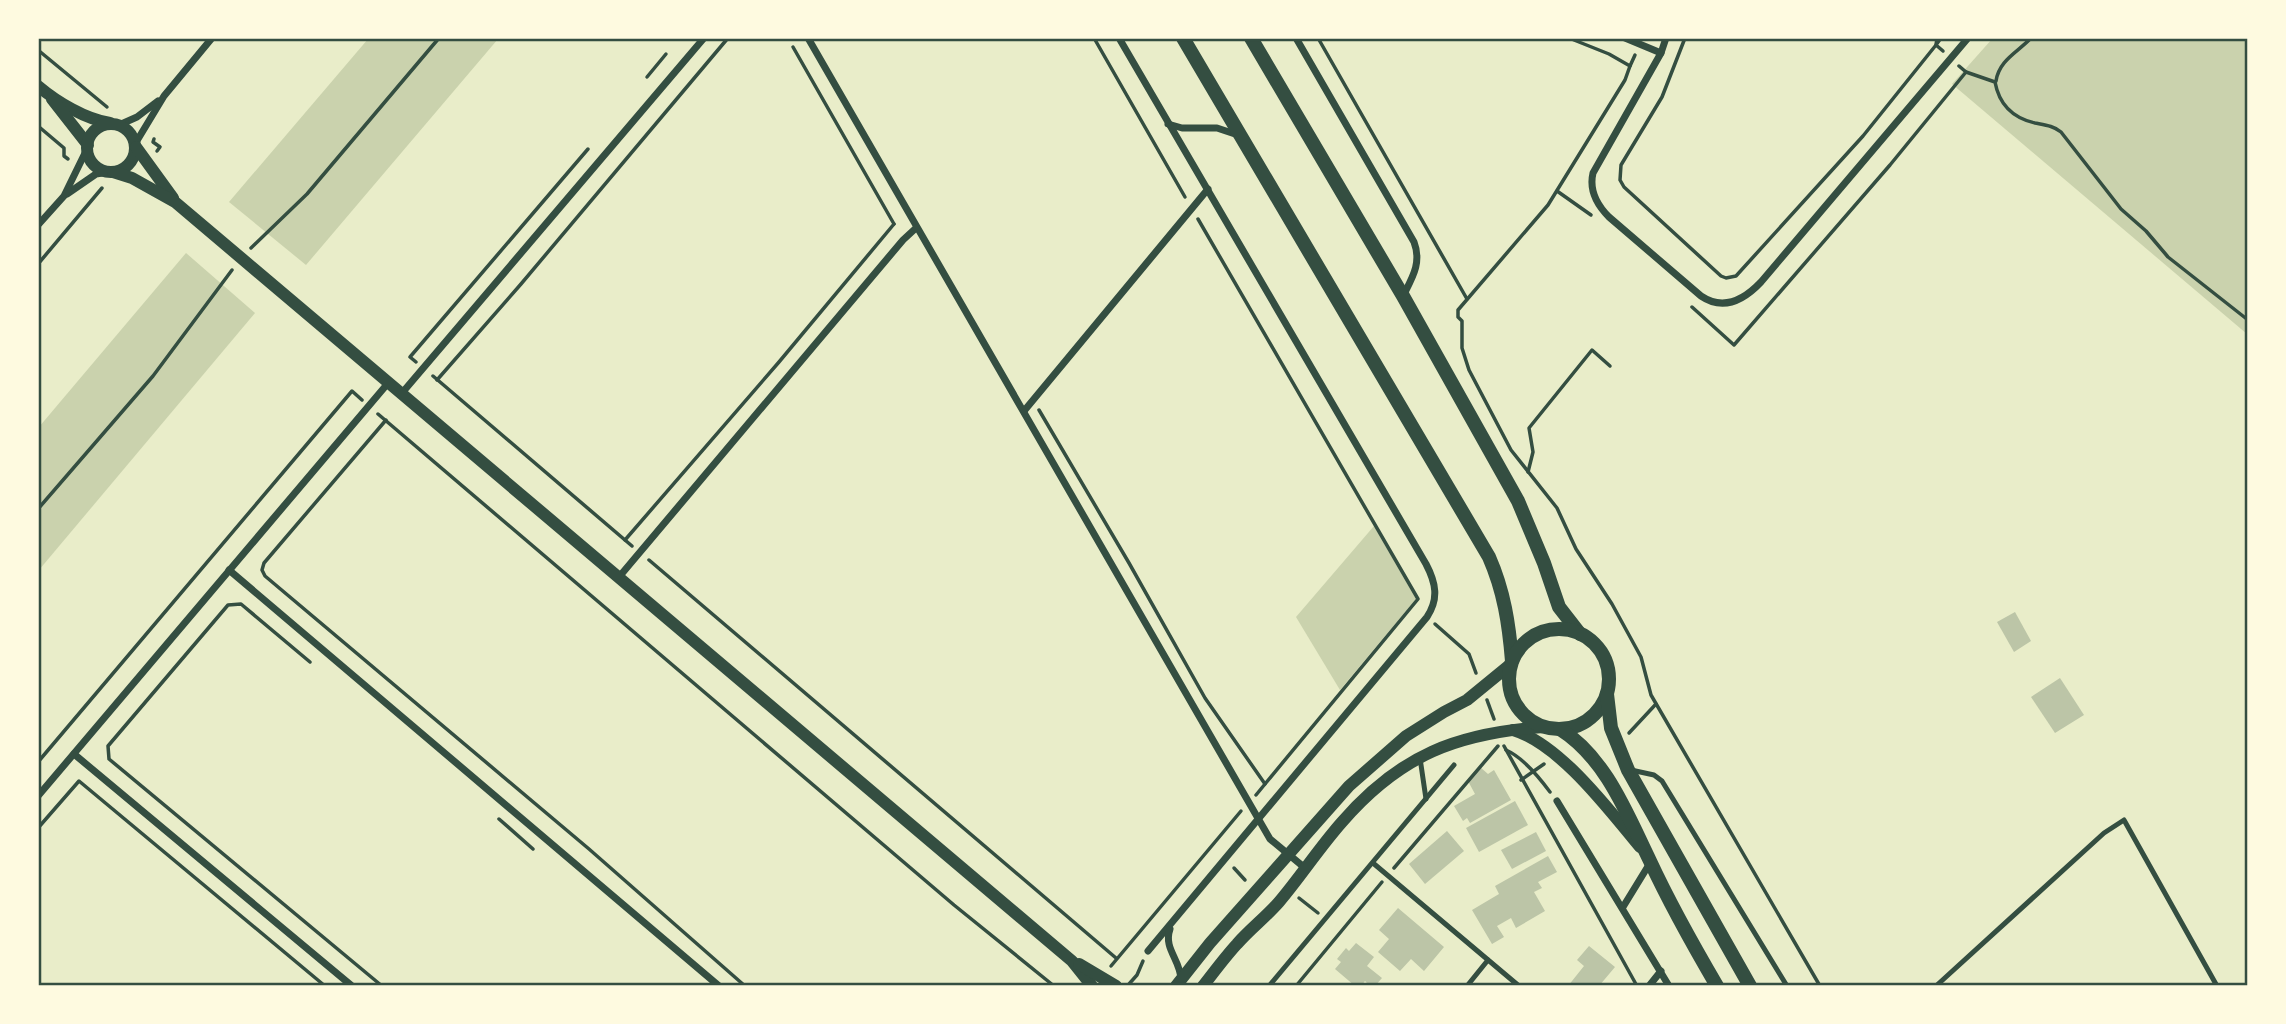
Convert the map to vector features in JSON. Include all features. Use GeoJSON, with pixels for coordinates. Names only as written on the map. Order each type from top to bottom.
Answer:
{"type":"FeatureCollection","features":[{"type":"Feature","properties":{"kind":"main road"},"geometry":{"type":"LineString","coordinates":[[1183,38],[1489,557],[1508,618],[1512,662],[1510,687],[1517,705],[1531,720],[1544,727],[1560,729],[1576,726],[1592,717],[1607,694]]}},
{"type":"Feature","properties":{"kind":"main road"},"geometry":{"type":"LineString","coordinates":[[1251,38],[1403,296],[1518,501],[1540,552],[1559,607],[1580,634],[1594,644],[1605,658],[1609,676],[1607,694],[1611,728],[1628,770],[1751,985]]}},
{"type":"Feature","properties":{"kind":"main road"},"geometry":{"type":"LineString","coordinates":[[1512,662],[1527,641],[1543,632],[1561,629],[1580,634]]}},
{"type":"Feature","properties":{"kind":"main road"},"geometry":{"type":"LineString","coordinates":[[1560,729],[1581,745],[1601,768],[1717,985]]}},
{"type":"Feature","properties":{"kind":"street"},"geometry":{"type":"LineString","coordinates":[[38,225],[64,196],[96,174],[122,169],[129,164],[134,156],[135,145],[164,96],[212,38]]}},
{"type":"Feature","properties":{"kind":"street"},"geometry":{"type":"LineString","coordinates":[[402,393],[704,38]]}},
{"type":"Feature","properties":{"kind":"street"},"geometry":{"type":"LineString","coordinates":[[808,38],[1270,839],[1305,868]]}},
{"type":"Feature","properties":{"kind":"street"},"geometry":{"type":"LineString","coordinates":[[1119,38],[1426,564],[1434,583],[1435,599],[1427,617],[1148,951]]}},
{"type":"Feature","properties":{"kind":"street"},"geometry":{"type":"LineString","coordinates":[[1296,38],[1415,242],[1417,264],[1403,296]]}},
{"type":"Feature","properties":{"kind":"street"},"geometry":{"type":"LineString","coordinates":[[1625,38],[1661,53]]}},
{"type":"Feature","properties":{"kind":"street"},"geometry":{"type":"LineString","coordinates":[[1667,38],[1597,165],[1592,176],[1592,190],[1605,214],[1697,292],[1713,302],[1728,303],[1743,298],[1761,282],[1968,38]]}},
{"type":"Feature","properties":{"kind":"street"},"geometry":{"type":"LineString","coordinates":[[43,90],[89,117],[128,130],[135,145],[176,202]]}},
{"type":"Feature","properties":{"kind":"street"},"geometry":{"type":"LineString","coordinates":[[43,90],[88,147],[94,164],[132,178],[176,202],[1072,961],[1092,985]]}},
{"type":"Feature","properties":{"kind":"street"},"geometry":{"type":"LineString","coordinates":[[64,196],[88,147],[90,136],[96,129],[137,117],[164,96]]}},
{"type":"Feature","properties":{"kind":"street"},"geometry":{"type":"LineString","coordinates":[[1168,124],[1182,128],[1217,128],[1239,135]]}},
{"type":"Feature","properties":{"kind":"street"},"geometry":{"type":"LineString","coordinates":[[1024,411],[1208,189]]}},
{"type":"Feature","properties":{"kind":"street"},"geometry":{"type":"LineString","coordinates":[[619,577],[903,240],[916,228]]}},
{"type":"Feature","properties":{"kind":"street"},"geometry":{"type":"LineString","coordinates":[[38,796],[389,382]]}},
{"type":"Feature","properties":{"kind":"street"},"geometry":{"type":"LineString","coordinates":[[229,570],[719,985]]}},
{"type":"Feature","properties":{"kind":"street"},"geometry":{"type":"LineString","coordinates":[[1178,983],[1349,786],[1391,747],[1467,700],[1512,662]]}},
{"type":"Feature","properties":{"kind":"street"},"geometry":{"type":"LineString","coordinates":[[1203,985],[1235,946],[1277,904],[1363,798],[1400,769],[1461,740],[1510,729],[1544,727]]}},
{"type":"Feature","properties":{"kind":"street"},"geometry":{"type":"LineString","coordinates":[[1510,729],[1531,738],[1568,766],[1648,859],[1623,907]]}},
{"type":"Feature","properties":{"kind":"street"},"geometry":{"type":"LineString","coordinates":[[74,754],[352,985]]}},
{"type":"Feature","properties":{"kind":"street"},"geometry":{"type":"LineString","coordinates":[[1557,801],[1669,985]]}},
{"type":"Feature","properties":{"kind":"street"},"geometry":{"type":"LineString","coordinates":[[1176,917],[1167,942],[1180,969],[1178,983]]}},
{"type":"Feature","properties":{"kind":"street"},"geometry":{"type":"LineString","coordinates":[[1072,961],[1116,985]]}},
{"type":"Feature","properties":{"kind":"street"},"geometry":{"type":"LineString","coordinates":[[1649,985],[1661,971]]}},
{"type":"Feature","properties":{"kind":"lane"},"geometry":{"type":"LineString","coordinates":[[1420,758],[1426,799]]}},
{"type":"Feature","properties":{"kind":"lane"},"geometry":{"type":"LineString","coordinates":[[1269,985],[1454,765]]}},
{"type":"Feature","properties":{"kind":"lane"},"geometry":{"type":"LineString","coordinates":[[1628,770],[1654,775],[1662,781],[1787,985]]}},
{"type":"Feature","properties":{"kind":"lane"},"geometry":{"type":"LineString","coordinates":[[1936,985],[2104,833],[2124,820],[2217,985]]}},
{"type":"Feature","properties":{"kind":"lane"},"geometry":{"type":"LineString","coordinates":[[1373,863],[1520,985]]}},
{"type":"Feature","properties":{"kind":"lane"},"geometry":{"type":"LineString","coordinates":[[1467,985],[1488,960]]}},
{"type":"Feature","properties":{"kind":"path"},"geometry":{"type":"LineString","coordinates":[[264,235],[307,194],[439,38]]}},
{"type":"Feature","properties":{"kind":"path"},"geometry":{"type":"LineString","coordinates":[[728,38],[438,380],[625,540],[894,224],[793,47]]}},
{"type":"Feature","properties":{"kind":"path"},"geometry":{"type":"LineString","coordinates":[[649,560],[1116,958],[1265,784],[1418,599],[1094,38]]}},
{"type":"Feature","properties":{"kind":"path"},"geometry":{"type":"LineString","coordinates":[[1318,38],[1467,299]]}},
{"type":"Feature","properties":{"kind":"path"},"geometry":{"type":"LineString","coordinates":[[1570,38],[1630,66]]}},
{"type":"Feature","properties":{"kind":"path"},"geometry":{"type":"LineString","coordinates":[[1685,38],[1662,97],[1621,165],[1620,180],[1623,187],[1726,278],[1736,276],[1845,156],[1939,38]]}},
{"type":"Feature","properties":{"kind":"path"},"geometry":{"type":"LineString","coordinates":[[2029,39],[2006,60],[1997,73],[2000,98],[2007,109],[2018,117],[2062,132],[2126,215],[2146,230],[2168,257],[2248,320]]}},
{"type":"Feature","properties":{"kind":"path"},"geometry":{"type":"LineString","coordinates":[[1641,44],[1625,79],[1548,205],[1458,310],[1458,317],[1462,321],[1461,339],[1465,361],[1511,450],[1557,508],[1576,549],[1612,604],[1641,657],[1647,687],[1656,704],[1820,985]]}},
{"type":"Feature","properties":{"kind":"path"},"geometry":{"type":"LineString","coordinates":[[38,50],[111,110]]}},
{"type":"Feature","properties":{"kind":"path"},"geometry":{"type":"LineString","coordinates":[[647,77],[666,54]]}},
{"type":"Feature","properties":{"kind":"path"},"geometry":{"type":"LineString","coordinates":[[1725,337],[1734,345],[1890,165],[1966,72],[1996,82]]}},
{"type":"Feature","properties":{"kind":"path"},"geometry":{"type":"LineString","coordinates":[[38,126],[64,148],[64,156],[72,163]]}},
{"type":"Feature","properties":{"kind":"path"},"geometry":{"type":"LineString","coordinates":[[410,356],[588,149]]}},
{"type":"Feature","properties":{"kind":"path"},"geometry":{"type":"LineString","coordinates":[[38,264],[102,188]]}},
{"type":"Feature","properties":{"kind":"path"},"geometry":{"type":"LineString","coordinates":[[38,509],[153,376],[223,282]]}},
{"type":"Feature","properties":{"kind":"path"},"geometry":{"type":"LineString","coordinates":[[1528,472],[1533,452],[1529,428],[1592,350],[1610,366]]}},
{"type":"Feature","properties":{"kind":"path"},"geometry":{"type":"LineString","coordinates":[[38,762],[352,391]]}},
{"type":"Feature","properties":{"kind":"path"},"geometry":{"type":"LineString","coordinates":[[1033,400],[1205,698],[1265,784]]}},
{"type":"Feature","properties":{"kind":"path"},"geometry":{"type":"LineString","coordinates":[[745,985],[589,849],[265,576],[262,570],[264,563],[386,420],[954,905],[1055,985]]}},
{"type":"Feature","properties":{"kind":"path"},"geometry":{"type":"LineString","coordinates":[[310,662],[241,604],[228,605],[108,746],[109,759],[382,985]]}},
{"type":"Feature","properties":{"kind":"path"},"geometry":{"type":"LineString","coordinates":[[1296,985],[1502,742]]}},
{"type":"Feature","properties":{"kind":"path"},"geometry":{"type":"LineString","coordinates":[[1557,801],[1533,771],[1516,755],[1506,750],[1637,985]]}},
{"type":"Feature","properties":{"kind":"path"},"geometry":{"type":"LineString","coordinates":[[38,828],[79,781],[325,985]]}},
{"type":"Feature","properties":{"kind":"path"},"geometry":{"type":"LineString","coordinates":[[499,819],[533,849]]}},
{"type":"Feature","properties":{"kind":"path"},"geometry":{"type":"LineString","coordinates":[[1127,985],[1137,975],[1148,951]]}},
{"type":"Feature","properties":{"kind":"green space"},"geometry":{"type":"Polygon","coordinates":[[[368,39],[498,39],[306,265],[229,202],[368,39]]]}},
{"type":"Feature","properties":{"kind":"green space"},"geometry":{"type":"Polygon","coordinates":[[[1992,39],[2247,39],[2247,334],[1952,84],[1992,39]]]}},
{"type":"Feature","properties":{"kind":"green space"},"geometry":{"type":"Polygon","coordinates":[[[186,253],[255,313],[39,570],[39,427],[186,253]]]}},
{"type":"Feature","properties":{"kind":"green space"},"geometry":{"type":"Polygon","coordinates":[[[1374,526],[1416,599],[1340,690],[1296,617],[1374,526]]]}},
{"type":"Feature","properties":{"kind":"building"},"geometry":{"type":"Polygon","coordinates":[[[2015,612],[2031,641],[2014,652],[1997,622],[2015,612]]]}},
{"type":"Feature","properties":{"kind":"building"},"geometry":{"type":"Polygon","coordinates":[[[2060,678],[2084,715],[2055,733],[2031,697],[2060,678]]]}},
{"type":"Feature","properties":{"kind":"building"},"geometry":{"type":"Polygon","coordinates":[[[1480,767],[1488,774],[1494,770],[1511,800],[1470,823],[1467,818],[1463,821],[1454,806],[1475,794],[1468,781],[1480,767]]]}},
{"type":"Feature","properties":{"kind":"building"},"geometry":{"type":"Polygon","coordinates":[[[1515,801],[1528,825],[1479,852],[1466,828],[1515,801]]]}},
{"type":"Feature","properties":{"kind":"building"},"geometry":{"type":"Polygon","coordinates":[[[1447,831],[1464,851],[1425,884],[1409,864],[1447,831]]]}},
{"type":"Feature","properties":{"kind":"building"},"geometry":{"type":"Polygon","coordinates":[[[1536,832],[1546,851],[1512,869],[1501,850],[1536,832]]]}},
{"type":"Feature","properties":{"kind":"building"},"geometry":{"type":"Polygon","coordinates":[[[1548,856],[1557,872],[1538,882],[1542,888],[1534,892],[1545,911],[1516,928],[1511,918],[1497,926],[1504,937],[1492,944],[1472,910],[1499,894],[1495,886],[1548,856]]]}},
{"type":"Feature","properties":{"kind":"building"},"geometry":{"type":"Polygon","coordinates":[[[1398,908],[1444,947],[1424,971],[1411,959],[1400,971],[1378,952],[1389,939],[1379,930],[1398,908]]]}},
{"type":"Feature","properties":{"kind":"building"},"geometry":{"type":"Polygon","coordinates":[[[1356,943],[1374,957],[1367,966],[1382,978],[1375,986],[1370,986],[1365,981],[1361,986],[1355,986],[1335,969],[1341,962],[1337,959],[1346,948],[1349,951],[1356,943]]]}},
{"type":"Feature","properties":{"kind":"building"},"geometry":{"type":"Polygon","coordinates":[[[1589,946],[1615,967],[1599,986],[1568,986],[1584,966],[1577,960],[1589,946]]]}}]}
